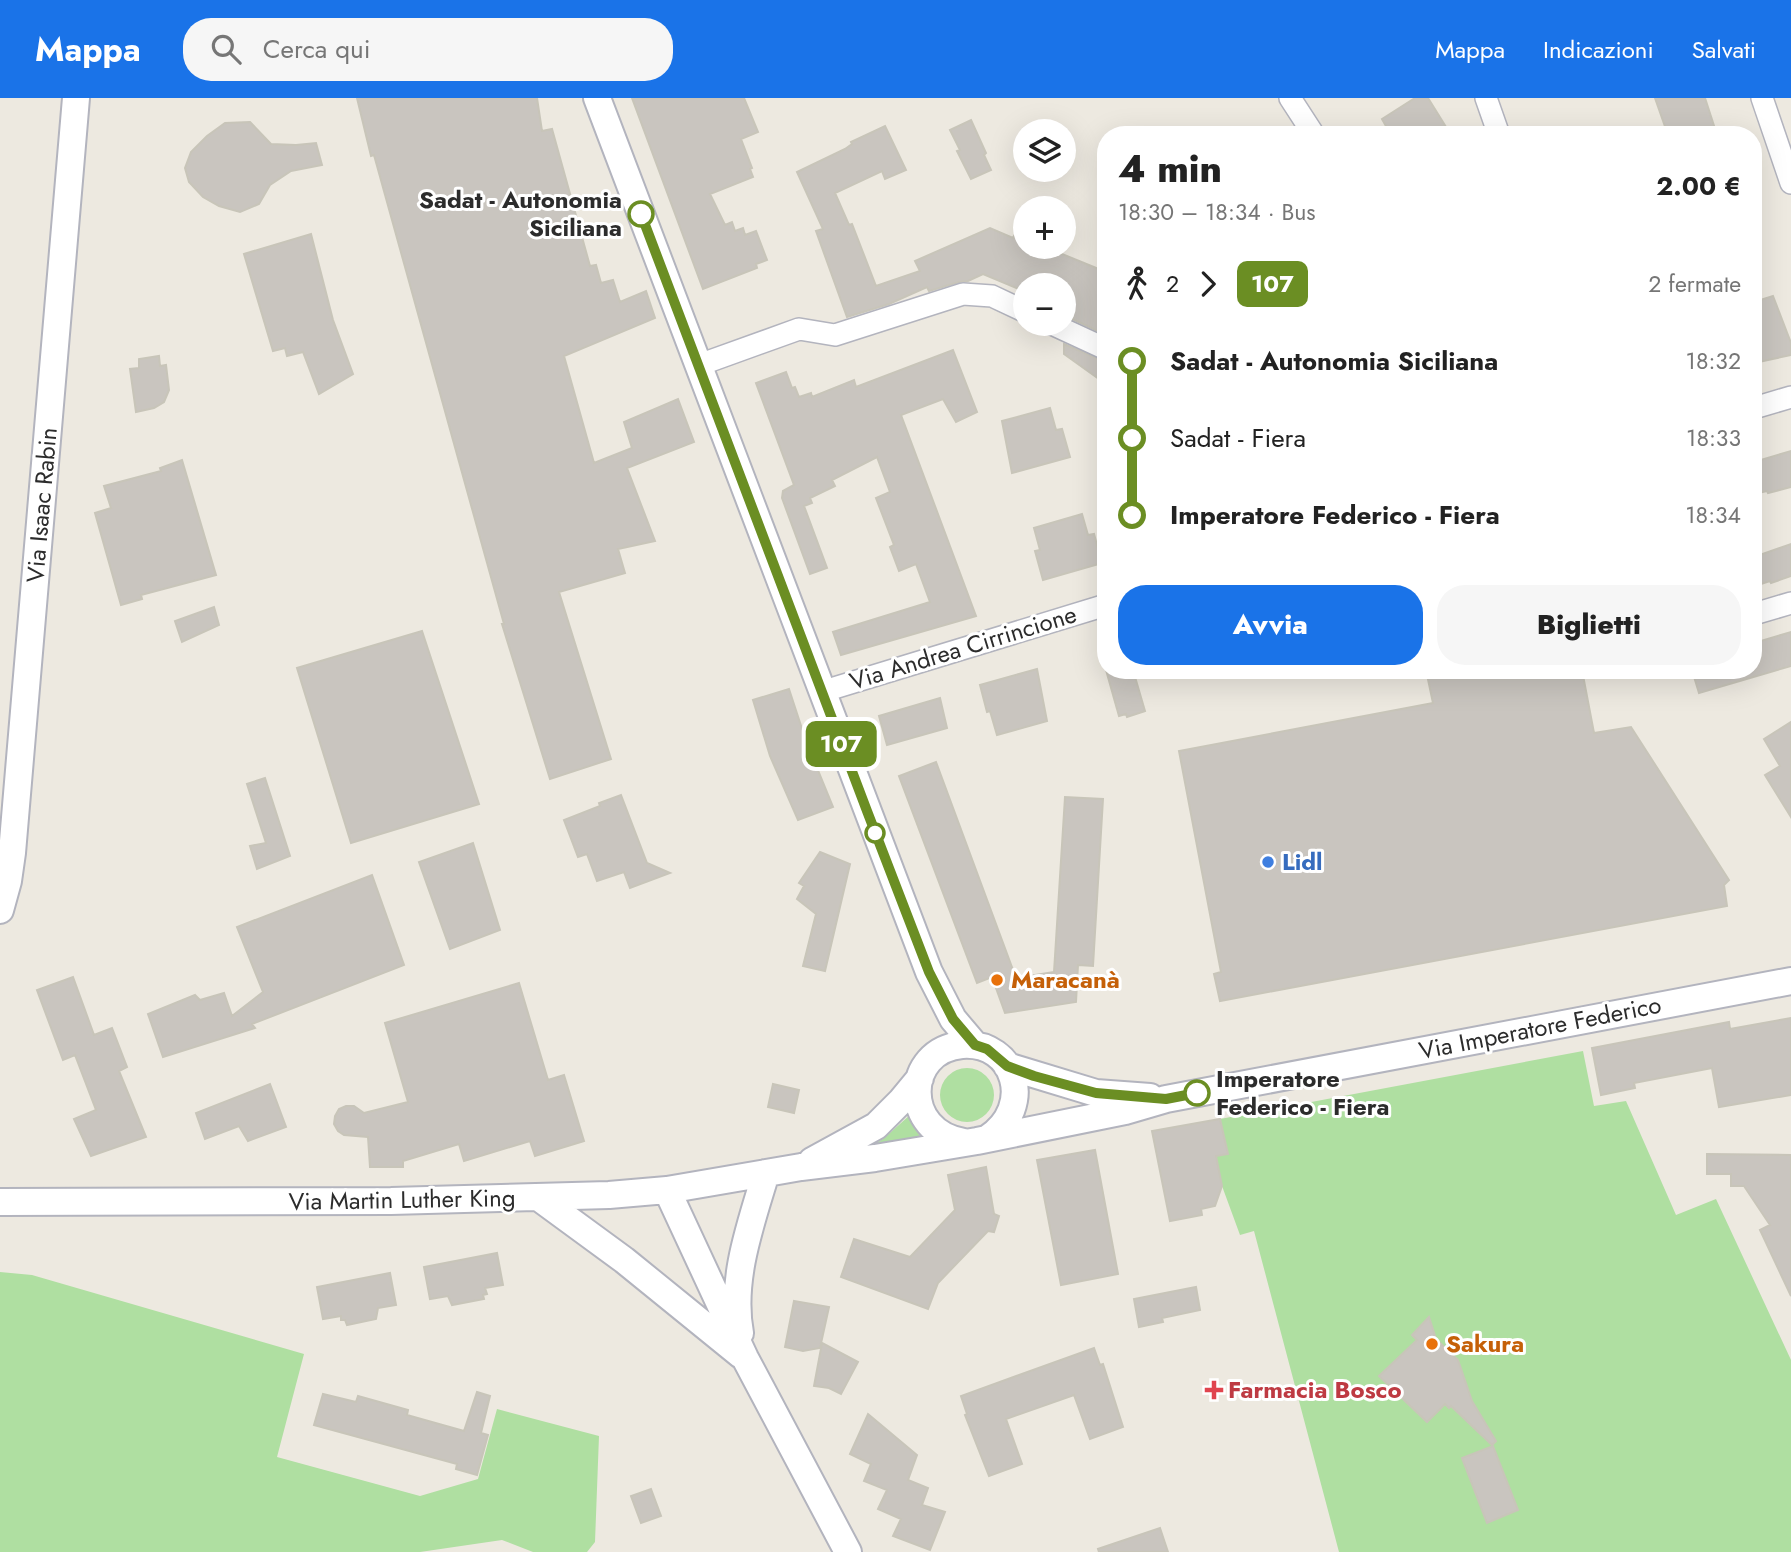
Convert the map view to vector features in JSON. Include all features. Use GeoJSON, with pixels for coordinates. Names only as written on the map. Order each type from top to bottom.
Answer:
{"type":"FeatureCollection","features":[{"type":"Feature","properties":{"kind":"street","name":"Via Isaac Rabin"},"geometry":{"type":"LineString","coordinates":[[0,910],[12,853],[76,98]]}},
{"type":"Feature","properties":{"kind":"street"},"geometry":{"type":"LineString","coordinates":[[597,98],[929,972],[953,1019],[975,1045]]}},
{"type":"Feature","properties":{"kind":"street"},"geometry":{"type":"LineString","coordinates":[[1290,98],[1308,126]]}},
{"type":"Feature","properties":{"kind":"street"},"geometry":{"type":"LineString","coordinates":[[1486,98],[1496,126]]}},
{"type":"Feature","properties":{"kind":"street"},"geometry":{"type":"LineString","coordinates":[[1762,98],[1791,183]]}},
{"type":"Feature","properties":{"kind":"street"},"geometry":{"type":"LineString","coordinates":[[699,365],[799,329],[835,335],[963,294],[992,296],[1013,306]]}},
{"type":"Feature","properties":{"kind":"street"},"geometry":{"type":"LineString","coordinates":[[1076,335],[1097,345]]}},
{"type":"Feature","properties":{"kind":"street"},"geometry":{"type":"LineString","coordinates":[[1762,406],[1791,397]]}},
{"type":"Feature","properties":{"kind":"street"},"geometry":{"type":"LineString","coordinates":[[1762,612],[1791,603]]}},
{"type":"Feature","properties":{"kind":"street","name":"Via Andrea Cirrincione"},"geometry":{"type":"LineString","coordinates":[[821,692],[1097,608]]}},
{"type":"Feature","properties":{"kind":"street","name":"Via Imperatore Federico"},"geometry":{"type":"LineString","coordinates":[[1166,1099],[1791,981]]}},
{"type":"Feature","properties":{"kind":"street"},"geometry":{"type":"LineString","coordinates":[[801,1167],[876,1126],[901,1101],[935,1056],[960,1045],[975,1045],[987,1049],[1007,1066],[1096,1093],[1166,1099]]}},
{"type":"Feature","properties":{"kind":"street"},"geometry":{"type":"LineString","coordinates":[[920,1078],[917,1094],[919,1109],[926,1122],[937,1133],[951,1140],[977,1140],[999,1130],[1014,1107],[1016,1093],[1007,1066]]}},
{"type":"Feature","properties":{"kind":"street","name":"Via Martin Luther King"},"geometry":{"type":"LineString","coordinates":[[0,1202],[391,1201],[609,1195],[667,1190],[977,1140],[1125,1111],[1166,1099]]}},
{"type":"Feature","properties":{"kind":"street"},"geometry":{"type":"LineString","coordinates":[[745,1358],[736,1312],[737,1303],[749,1233],[766,1173]]}},
{"type":"Feature","properties":{"kind":"street"},"geometry":{"type":"LineString","coordinates":[[667,1190],[745,1358],[848,1552]]}},
{"type":"Feature","properties":{"kind":"street"},"geometry":{"type":"LineString","coordinates":[[538,1197],[624,1261],[745,1358]]}},
{"type":"Feature","properties":{"kind":"green space"},"geometry":{"type":"Polygon","coordinates":[[[1583,1051],[1594,1106],[1626,1101],[1676,1215],[1716,1199],[1791,1360],[1791,1552],[1339,1552],[1254,1231],[1240,1235],[1222,1186],[1216,1156],[1228,1154],[1220,1119],[1583,1051]]]}},
{"type":"Feature","properties":{"kind":"green space"},"geometry":{"type":"Polygon","coordinates":[[[967,1068],[986,1076],[994,1095],[986,1114],[967,1122],[948,1114],[940,1095],[948,1076],[967,1068]]]}},
{"type":"Feature","properties":{"kind":"green space"},"geometry":{"type":"Polygon","coordinates":[[[910,1115],[912,1124],[922,1139],[869,1147],[883,1139],[910,1115]]]}},
{"type":"Feature","properties":{"kind":"green space"},"geometry":{"type":"Polygon","coordinates":[[[0,1272],[32,1275],[304,1354],[277,1457],[420,1496],[478,1479],[497,1409],[599,1436],[595,1542],[587,1552],[533,1552],[502,1540],[420,1552],[0,1552],[0,1272]]]}},
{"type":"Feature","properties":{"kind":"building"},"geometry":{"type":"Polygon","coordinates":[[[357,98],[537,98],[542,131],[552,129],[590,266],[596,265],[601,283],[613,280],[620,302],[646,291],[655,318],[564,356],[594,463],[632,448],[624,422],[678,399],[694,442],[627,468],[655,541],[618,549],[625,573],[559,592],[611,759],[550,779],[502,624],[357,98]]]}},
{"type":"Feature","properties":{"kind":"building"},"geometry":{"type":"Polygon","coordinates":[[[632,98],[744,98],[758,132],[741,139],[753,177],[710,194],[725,225],[732,222],[735,231],[743,228],[745,235],[756,231],[767,260],[756,264],[757,268],[703,289],[632,98]]]}},
{"type":"Feature","properties":{"kind":"building"},"geometry":{"type":"Polygon","coordinates":[[[1415,98],[1428,98],[1445,126],[1386,126],[1382,119],[1415,98]]]}},
{"type":"Feature","properties":{"kind":"building"},"geometry":{"type":"Polygon","coordinates":[[[1655,98],[1705,98],[1714,126],[1665,126],[1655,98]]]}},
{"type":"Feature","properties":{"kind":"building"},"geometry":{"type":"Polygon","coordinates":[[[971,120],[991,170],[971,179],[950,130],[971,120]]]}},
{"type":"Feature","properties":{"kind":"building"},"geometry":{"type":"Polygon","coordinates":[[[250,122],[271,144],[316,143],[322,165],[291,171],[270,185],[259,204],[240,212],[219,206],[203,197],[189,182],[185,168],[191,152],[225,123],[250,122]]]}},
{"type":"Feature","properties":{"kind":"building"},"geometry":{"type":"Polygon","coordinates":[[[885,126],[906,170],[885,179],[882,171],[835,193],[849,225],[852,224],[876,286],[920,271],[915,261],[990,228],[1013,238],[1013,259],[1074,259],[1097,268],[1097,331],[1076,321],[1076,273],[1013,273],[1013,287],[983,274],[968,281],[929,291],[927,287],[889,304],[847,317],[816,231],[823,229],[797,172],[852,144],[851,142],[885,126]]]}},
{"type":"Feature","properties":{"kind":"building"},"geometry":{"type":"Polygon","coordinates":[[[311,234],[333,320],[353,374],[319,394],[303,352],[287,356],[285,348],[273,351],[244,254],[311,234]]]}},
{"type":"Feature","properties":{"kind":"building"},"geometry":{"type":"Polygon","coordinates":[[[1773,296],[1791,343],[1791,355],[1762,361],[1762,299],[1773,296]]]}},
{"type":"Feature","properties":{"kind":"building"},"geometry":{"type":"Polygon","coordinates":[[[1064,344],[1097,358],[1097,378],[1064,354],[1064,344]]]}},
{"type":"Feature","properties":{"kind":"building"},"geometry":{"type":"Polygon","coordinates":[[[953,350],[977,412],[956,422],[943,399],[901,415],[976,616],[841,655],[833,632],[930,602],[916,564],[899,571],[890,547],[894,545],[876,498],[890,492],[877,457],[832,480],[835,486],[810,498],[812,503],[804,506],[827,568],[810,574],[782,498],[783,491],[794,485],[756,383],[786,372],[799,397],[811,393],[812,397],[854,380],[856,387],[953,350]]]}},
{"type":"Feature","properties":{"kind":"building"},"geometry":{"type":"Polygon","coordinates":[[[159,356],[160,366],[166,365],[169,390],[164,402],[154,408],[136,412],[130,369],[139,368],[139,359],[159,356]]]}},
{"type":"Feature","properties":{"kind":"building"},"geometry":{"type":"Polygon","coordinates":[[[1050,408],[1056,430],[1062,429],[1070,457],[1012,473],[1002,421],[1050,408]]]}},
{"type":"Feature","properties":{"kind":"building"},"geometry":{"type":"Polygon","coordinates":[[[1791,451],[1791,487],[1762,492],[1762,460],[1791,451]]]}},
{"type":"Feature","properties":{"kind":"building"},"geometry":{"type":"Polygon","coordinates":[[[182,460],[216,575],[141,595],[142,599],[121,605],[95,513],[111,508],[104,486],[161,471],[160,468],[182,460]]]}},
{"type":"Feature","properties":{"kind":"building"},"geometry":{"type":"Polygon","coordinates":[[[1082,514],[1088,535],[1094,534],[1097,564],[1043,580],[1035,551],[1040,550],[1034,528],[1082,514]]]}},
{"type":"Feature","properties":{"kind":"building"},"geometry":{"type":"Polygon","coordinates":[[[1791,544],[1791,576],[1762,584],[1762,554],[1791,544]]]}},
{"type":"Feature","properties":{"kind":"building"},"geometry":{"type":"Polygon","coordinates":[[[214,607],[219,625],[182,642],[175,621],[214,607]]]}},
{"type":"Feature","properties":{"kind":"building"},"geometry":{"type":"Polygon","coordinates":[[[422,631],[479,804],[351,843],[297,668],[422,631]]]}},
{"type":"Feature","properties":{"kind":"building"},"geometry":{"type":"Polygon","coordinates":[[[1791,632],[1791,666],[1762,675],[1762,641],[1791,632]]]}},
{"type":"Feature","properties":{"kind":"building"},"geometry":{"type":"Polygon","coordinates":[[[1037,669],[1047,721],[997,735],[980,685],[1037,669]]]}},
{"type":"Feature","properties":{"kind":"building"},"geometry":{"type":"Polygon","coordinates":[[[1109,679],[1136,679],[1145,711],[1127,717],[1126,714],[1119,716],[1109,679]]]}},
{"type":"Feature","properties":{"kind":"building"},"geometry":{"type":"Polygon","coordinates":[[[1428,679],[1584,679],[1594,733],[1631,727],[1729,880],[1724,885],[1727,906],[1220,1001],[1214,974],[1221,972],[1179,751],[1433,703],[1428,679]]]}},
{"type":"Feature","properties":{"kind":"building"},"geometry":{"type":"Polygon","coordinates":[[[1695,679],[1747,679],[1699,693],[1695,679]]]}},
{"type":"Feature","properties":{"kind":"building"},"geometry":{"type":"Polygon","coordinates":[[[789,689],[806,741],[833,807],[798,820],[770,756],[753,700],[789,689]]]}},
{"type":"Feature","properties":{"kind":"building"},"geometry":{"type":"Polygon","coordinates":[[[940,698],[947,728],[887,745],[879,716],[940,698]]]}},
{"type":"Feature","properties":{"kind":"building"},"geometry":{"type":"Polygon","coordinates":[[[1791,722],[1791,817],[1765,775],[1780,766],[1764,739],[1791,722]]]}},
{"type":"Feature","properties":{"kind":"building"},"geometry":{"type":"Polygon","coordinates":[[[936,762],[1016,978],[1054,972],[1065,797],[1103,799],[1093,966],[1078,965],[1076,1002],[1005,1013],[992,977],[977,983],[899,776],[936,762]]]}},
{"type":"Feature","properties":{"kind":"building"},"geometry":{"type":"Polygon","coordinates":[[[265,778],[290,856],[257,869],[250,846],[266,843],[247,784],[265,778]]]}},
{"type":"Feature","properties":{"kind":"building"},"geometry":{"type":"Polygon","coordinates":[[[621,795],[647,863],[670,873],[630,888],[624,872],[597,881],[587,854],[578,857],[564,820],[621,795]]]}},
{"type":"Feature","properties":{"kind":"building"},"geometry":{"type":"Polygon","coordinates":[[[473,843],[500,930],[450,949],[419,862],[473,843]]]}},
{"type":"Feature","properties":{"kind":"building"},"geometry":{"type":"Polygon","coordinates":[[[820,852],[850,864],[825,971],[803,966],[816,914],[797,899],[804,886],[799,883],[820,852]]]}},
{"type":"Feature","properties":{"kind":"building"},"geometry":{"type":"Polygon","coordinates":[[[372,875],[404,965],[252,1024],[255,1028],[163,1057],[148,1014],[195,995],[200,1000],[224,993],[232,1016],[263,992],[237,927],[372,875]]]}},
{"type":"Feature","properties":{"kind":"building"},"geometry":{"type":"Polygon","coordinates":[[[73,977],[94,1035],[112,1028],[127,1067],[119,1071],[146,1137],[91,1156],[74,1119],[96,1110],[75,1055],[63,1060],[37,990],[73,977]]]}},
{"type":"Feature","properties":{"kind":"building"},"geometry":{"type":"Polygon","coordinates":[[[519,983],[548,1080],[564,1075],[584,1141],[535,1156],[530,1141],[464,1161],[459,1144],[403,1161],[403,1167],[370,1167],[368,1137],[344,1135],[334,1124],[339,1109],[346,1106],[354,1106],[364,1113],[408,1102],[385,1023],[519,983]]]}},
{"type":"Feature","properties":{"kind":"building"},"geometry":{"type":"Polygon","coordinates":[[[1791,1018],[1791,1095],[1719,1107],[1712,1068],[1634,1083],[1635,1088],[1601,1095],[1592,1048],[1729,1022],[1730,1029],[1791,1018]]]}},
{"type":"Feature","properties":{"kind":"building"},"geometry":{"type":"Polygon","coordinates":[[[270,1084],[286,1127],[248,1141],[239,1126],[205,1139],[196,1113],[270,1084]]]}},
{"type":"Feature","properties":{"kind":"building"},"geometry":{"type":"Polygon","coordinates":[[[773,1084],[799,1090],[794,1113],[768,1107],[773,1084]]]}},
{"type":"Feature","properties":{"kind":"building"},"geometry":{"type":"Polygon","coordinates":[[[1220,1119],[1228,1154],[1216,1156],[1222,1186],[1215,1206],[1201,1209],[1202,1215],[1170,1221],[1152,1131],[1220,1119]]]}},
{"type":"Feature","properties":{"kind":"building"},"geometry":{"type":"Polygon","coordinates":[[[1095,1150],[1118,1274],[1061,1285],[1037,1160],[1095,1150]]]}},
{"type":"Feature","properties":{"kind":"building"},"geometry":{"type":"Polygon","coordinates":[[[1707,1154],[1791,1155],[1791,1296],[1760,1230],[1770,1225],[1744,1186],[1731,1186],[1731,1174],[1707,1174],[1707,1154]]]}},
{"type":"Feature","properties":{"kind":"building"},"geometry":{"type":"Polygon","coordinates":[[[986,1167],[994,1214],[999,1216],[994,1232],[988,1231],[938,1283],[928,1309],[841,1277],[854,1239],[910,1257],[955,1210],[948,1175],[986,1167]]]}},
{"type":"Feature","properties":{"kind":"building"},"geometry":{"type":"Polygon","coordinates":[[[497,1253],[503,1285],[485,1288],[487,1294],[483,1295],[484,1299],[452,1305],[448,1296],[430,1299],[424,1267],[497,1253]]]}},
{"type":"Feature","properties":{"kind":"building"},"geometry":{"type":"Polygon","coordinates":[[[390,1273],[396,1305],[378,1308],[376,1319],[347,1325],[345,1320],[341,1320],[341,1316],[323,1319],[317,1287],[390,1273]]]}},
{"type":"Feature","properties":{"kind":"building"},"geometry":{"type":"Polygon","coordinates":[[[1196,1287],[1200,1310],[1162,1318],[1163,1322],[1139,1327],[1134,1299],[1196,1287]]]}},
{"type":"Feature","properties":{"kind":"building"},"geometry":{"type":"Polygon","coordinates":[[[794,1301],[829,1307],[820,1348],[803,1351],[785,1347],[794,1301]]]}},
{"type":"Feature","properties":{"kind":"building"},"geometry":{"type":"Polygon","coordinates":[[[1429,1317],[1436,1339],[1458,1360],[1472,1401],[1496,1441],[1492,1445],[1451,1406],[1449,1408],[1445,1404],[1427,1422],[1379,1376],[1417,1340],[1412,1335],[1429,1317]]]}},
{"type":"Feature","properties":{"kind":"building"},"geometry":{"type":"Polygon","coordinates":[[[822,1343],[858,1362],[841,1394],[829,1388],[814,1386],[822,1343]]]}},
{"type":"Feature","properties":{"kind":"building"},"geometry":{"type":"Polygon","coordinates":[[[1094,1348],[1100,1365],[1103,1364],[1123,1427],[1090,1439],[1074,1395],[1006,1419],[1022,1464],[989,1476],[965,1415],[967,1414],[961,1396],[1094,1348]]]}},
{"type":"Feature","properties":{"kind":"building"},"geometry":{"type":"Polygon","coordinates":[[[477,1392],[490,1396],[481,1433],[488,1435],[477,1475],[456,1469],[457,1464],[314,1425],[323,1394],[356,1402],[358,1396],[408,1410],[407,1415],[464,1431],[477,1392]]]}},
{"type":"Feature","properties":{"kind":"building"},"geometry":{"type":"Polygon","coordinates":[[[868,1414],[917,1455],[908,1480],[928,1488],[922,1505],[945,1512],[930,1550],[893,1536],[901,1519],[878,1509],[887,1490],[864,1481],[871,1464],[850,1454],[868,1414]]]}},
{"type":"Feature","properties":{"kind":"building"},"geometry":{"type":"Polygon","coordinates":[[[1493,1446],[1518,1510],[1487,1523],[1462,1458],[1493,1446]]]}},
{"type":"Feature","properties":{"kind":"building"},"geometry":{"type":"Polygon","coordinates":[[[651,1489],[661,1516],[641,1523],[631,1496],[651,1489]]]}},
{"type":"Feature","properties":{"kind":"building"},"geometry":{"type":"Polygon","coordinates":[[[1160,1528],[1168,1552],[1099,1552],[1098,1549],[1160,1528]]]}},
{"type":"Feature","properties":{"kind":"bus line","name":"107"},"geometry":{"type":"LineString","coordinates":[[641,214],[929,972],[953,1019],[975,1045],[987,1049],[1007,1066],[1034,1076],[1096,1093],[1166,1099],[1197,1093]]}},
{"type":"Feature","properties":{"kind":"place","name":"Sadat - Autonomia Siciliana"},"geometry":{"type":"Point","coordinates":[641,214]}},
{"type":"Feature","properties":{"kind":"place","name":"Lidl"},"geometry":{"type":"Point","coordinates":[1268,862]}},
{"type":"Feature","properties":{"kind":"place","name":"Maracanà"},"geometry":{"type":"Point","coordinates":[997,980]}},
{"type":"Feature","properties":{"kind":"place","name":"Imperatore Federico - Fiera"},"geometry":{"type":"Point","coordinates":[1197,1093]}},
{"type":"Feature","properties":{"kind":"place","name":"Sakura"},"geometry":{"type":"Point","coordinates":[1432,1344]}},
{"type":"Feature","properties":{"kind":"place","name":"Farmacia Bosco"},"geometry":{"type":"Point","coordinates":[1214,1390]}}]}
